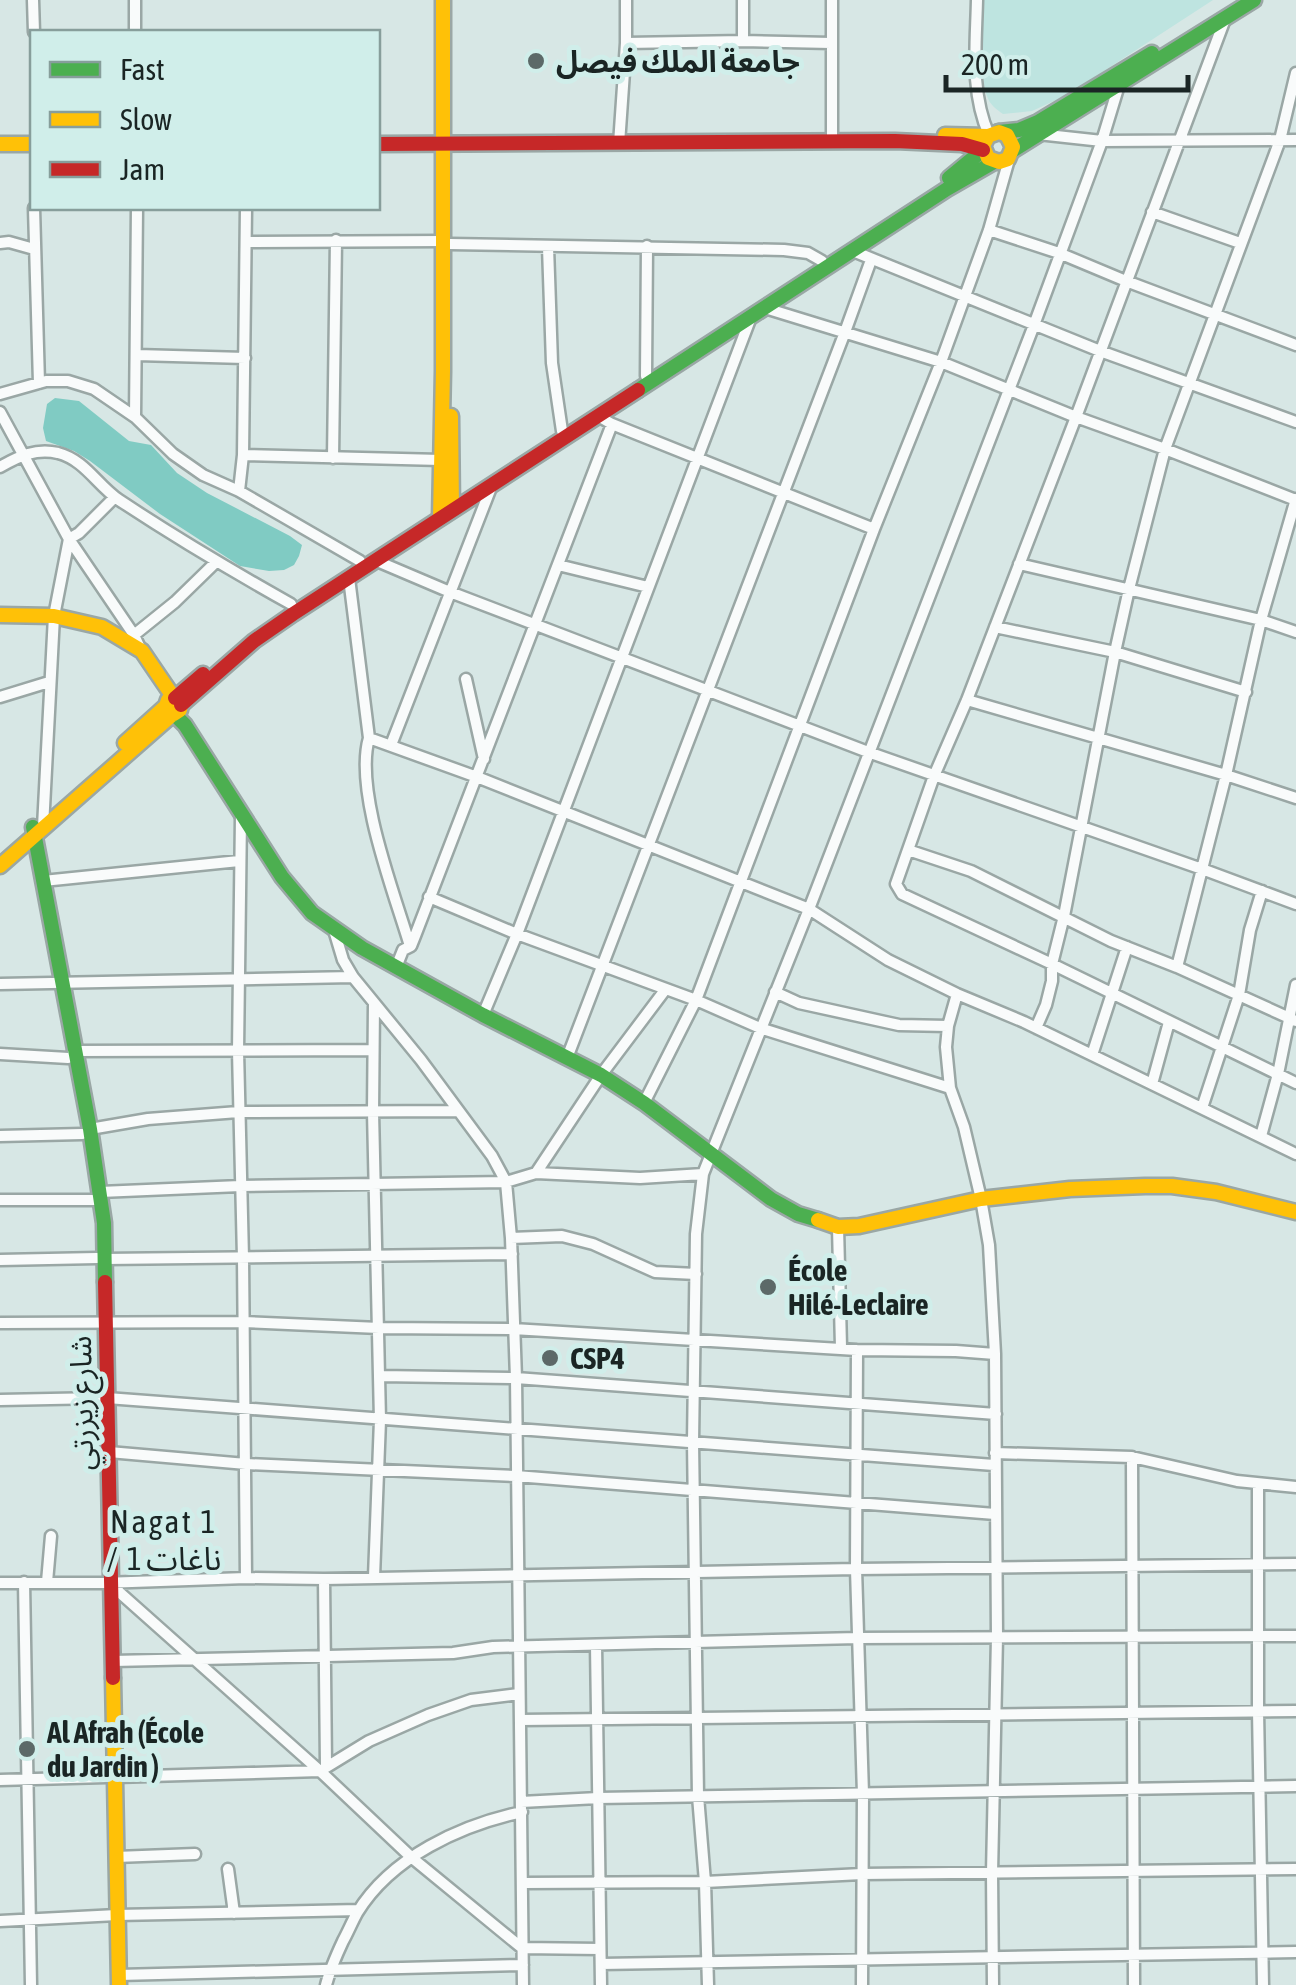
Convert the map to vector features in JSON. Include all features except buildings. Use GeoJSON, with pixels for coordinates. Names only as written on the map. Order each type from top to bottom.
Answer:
{"type":"FeatureCollection","features":[{"type":"Feature","properties":{"kind":"street"},"geometry":{"type":"LineString","coordinates":[[33,0],[34,30]]}},
{"type":"Feature","properties":{"kind":"street"},"geometry":{"type":"LineString","coordinates":[[134,0],[135,30]]}},
{"type":"Feature","properties":{"kind":"street"},"geometry":{"type":"LineString","coordinates":[[444,0],[448,145]]}},
{"type":"Feature","properties":{"kind":"street"},"geometry":{"type":"LineString","coordinates":[[446,510],[452,0]]}},
{"type":"Feature","properties":{"kind":"street"},"geometry":{"type":"LineString","coordinates":[[619,144],[626,0]]}},
{"type":"Feature","properties":{"kind":"street"},"geometry":{"type":"LineString","coordinates":[[742,41],[743,0]]}},
{"type":"Feature","properties":{"kind":"street"},"geometry":{"type":"LineString","coordinates":[[832,0],[832,142]]}},
{"type":"Feature","properties":{"kind":"street"},"geometry":{"type":"LineString","coordinates":[[977,0],[976,91],[980,116],[989,144],[1004,162],[1038,134],[1254,0]]}},
{"type":"Feature","properties":{"kind":"street"},"geometry":{"type":"LineString","coordinates":[[175,708],[239,643],[290,604],[605,420],[764,308],[853,251],[989,144],[1038,122],[1238,0]]}},
{"type":"Feature","properties":{"kind":"street"},"geometry":{"type":"LineString","coordinates":[[1226,18],[896,884],[902,894],[1296,1083]]}},
{"type":"Feature","properties":{"kind":"street"},"geometry":{"type":"LineString","coordinates":[[626,43],[831,43]]}},
{"type":"Feature","properties":{"kind":"street"},"geometry":{"type":"LineString","coordinates":[[1036,1028],[1049,993],[1128,589],[1166,449],[1280,140],[1296,72]]}},
{"type":"Feature","properties":{"kind":"street"},"geometry":{"type":"LineString","coordinates":[[708,1985],[698,1796],[693,1442],[696,1234],[703,1174],[1034,325],[1120,84]]}},
{"type":"Feature","properties":{"kind":"street"},"geometry":{"type":"LineString","coordinates":[[1038,134],[1102,141],[1296,140]]}},
{"type":"Feature","properties":{"kind":"street"},"geometry":{"type":"LineString","coordinates":[[380,144],[832,142],[948,135],[989,144],[1010,139],[1012,153],[989,230],[941,362],[874,528],[696,1000],[644,1103]]}},
{"type":"Feature","properties":{"kind":"street"},"geometry":{"type":"LineString","coordinates":[[0,144],[30,144]]}},
{"type":"Feature","properties":{"kind":"street"},"geometry":{"type":"LineString","coordinates":[[0,856],[254,641],[377,561],[470,490],[942,184],[989,144]]}},
{"type":"Feature","properties":{"kind":"street"},"geometry":{"type":"LineString","coordinates":[[34,210],[39,384]]}},
{"type":"Feature","properties":{"kind":"street"},"geometry":{"type":"LineString","coordinates":[[135,417],[138,210]]}},
{"type":"Feature","properties":{"kind":"street"},"geometry":{"type":"LineString","coordinates":[[239,491],[244,456],[246,210]]}},
{"type":"Feature","properties":{"kind":"street"},"geometry":{"type":"LineString","coordinates":[[1152,212],[1240,244]]}},
{"type":"Feature","properties":{"kind":"street"},"geometry":{"type":"LineString","coordinates":[[989,230],[1059,253],[1296,345]]}},
{"type":"Feature","properties":{"kind":"street"},"geometry":{"type":"LineString","coordinates":[[246,242],[336,240],[784,250],[808,253],[822,261]]}},
{"type":"Feature","properties":{"kind":"street"},"geometry":{"type":"LineString","coordinates":[[333,458],[336,240]]}},
{"type":"Feature","properties":{"kind":"street"},"geometry":{"type":"LineString","coordinates":[[0,243],[34,249]]}},
{"type":"Feature","properties":{"kind":"street"},"geometry":{"type":"LineString","coordinates":[[646,246],[646,376]]}},
{"type":"Feature","properties":{"kind":"street"},"geometry":{"type":"LineString","coordinates":[[548,247],[552,363],[562,431]]}},
{"type":"Feature","properties":{"kind":"street"},"geometry":{"type":"LineString","coordinates":[[853,251],[1034,325],[1296,422]]}},
{"type":"Feature","properties":{"kind":"street"},"geometry":{"type":"LineString","coordinates":[[567,1058],[871,260]]}},
{"type":"Feature","properties":{"kind":"street"},"geometry":{"type":"LineString","coordinates":[[764,308],[941,362],[1296,500],[1262,620],[1178,967]]}},
{"type":"Feature","properties":{"kind":"street"},"geometry":{"type":"LineString","coordinates":[[484,1014],[751,317]]}},
{"type":"Feature","properties":{"kind":"street"},"geometry":{"type":"LineString","coordinates":[[138,355],[245,358]]}},
{"type":"Feature","properties":{"kind":"street"},"geometry":{"type":"LineString","coordinates":[[0,394],[46,380],[94,388],[203,475],[239,491],[360,561]]}},
{"type":"Feature","properties":{"kind":"street"},"geometry":{"type":"LineString","coordinates":[[0,412],[69,539],[134,635],[241,816],[298,898],[312,913],[362,948],[602,1075],[782,1206],[822,1224],[838,1228],[859,1226],[982,1199],[1070,1189],[1172,1186],[1216,1192],[1296,1212]]}},
{"type":"Feature","properties":{"kind":"street"},"geometry":{"type":"LineString","coordinates":[[605,420],[874,528]]}},
{"type":"Feature","properties":{"kind":"street"},"geometry":{"type":"LineString","coordinates":[[397,965],[403,950],[410,946],[484,760],[558,565],[605,420]]}},
{"type":"Feature","properties":{"kind":"street"},"geometry":{"type":"LineString","coordinates":[[0,467],[22,454],[62,454],[82,464],[114,497],[290,604]]}},
{"type":"Feature","properties":{"kind":"street"},"geometry":{"type":"LineString","coordinates":[[244,456],[446,465],[470,490]]}},
{"type":"Feature","properties":{"kind":"street"},"geometry":{"type":"LineString","coordinates":[[392,745],[492,484]]}},
{"type":"Feature","properties":{"kind":"street"},"geometry":{"type":"LineString","coordinates":[[0,866],[34,830],[54,616],[69,539],[114,497]]}},
{"type":"Feature","properties":{"kind":"street"},"geometry":{"type":"LineString","coordinates":[[377,561],[868,752],[1296,904]]}},
{"type":"Feature","properties":{"kind":"street"},"geometry":{"type":"LineString","coordinates":[[134,635],[216,562]]}},
{"type":"Feature","properties":{"kind":"street"},"geometry":{"type":"LineString","coordinates":[[1019,564],[1262,620],[1296,632]]}},
{"type":"Feature","properties":{"kind":"street"},"geometry":{"type":"LineString","coordinates":[[558,565],[648,587]]}},
{"type":"Feature","properties":{"kind":"street"},"geometry":{"type":"LineString","coordinates":[[349,578],[368,738],[368,798],[410,946]]}},
{"type":"Feature","properties":{"kind":"street"},"geometry":{"type":"LineString","coordinates":[[0,614],[54,616],[102,628],[142,650]]}},
{"type":"Feature","properties":{"kind":"street"},"geometry":{"type":"LineString","coordinates":[[995,627],[1115,652],[1246,692]]}},
{"type":"Feature","properties":{"kind":"street"},"geometry":{"type":"LineString","coordinates":[[466,679],[484,760]]}},
{"type":"Feature","properties":{"kind":"street"},"geometry":{"type":"LineString","coordinates":[[0,697],[49,682]]}},
{"type":"Feature","properties":{"kind":"street"},"geometry":{"type":"LineString","coordinates":[[967,700],[1296,798]]}},
{"type":"Feature","properties":{"kind":"street"},"geometry":{"type":"LineString","coordinates":[[368,738],[477,777],[809,909],[888,960],[1296,1154]]}},
{"type":"Feature","properties":{"kind":"street"},"geometry":{"type":"LineString","coordinates":[[241,816],[238,1112],[244,1258],[246,1578]]}},
{"type":"Feature","properties":{"kind":"street","name":"شارع زيزرتي"},"geometry":{"type":"LineString","coordinates":[[34,830],[59,983]]}},
{"type":"Feature","properties":{"kind":"street","name":"شارع زيزرتي"},"geometry":{"type":"LineString","coordinates":[[34,830],[97,1196],[113,1661],[113,1916]]}},
{"type":"Feature","properties":{"kind":"street"},"geometry":{"type":"LineString","coordinates":[[908,850],[971,871],[1127,947],[1293,1019]]}},
{"type":"Feature","properties":{"kind":"street"},"geometry":{"type":"LineString","coordinates":[[44,881],[239,861]]}},
{"type":"Feature","properties":{"kind":"street"},"geometry":{"type":"LineString","coordinates":[[1202,1108],[1239,995],[1250,930],[1262,891]]}},
{"type":"Feature","properties":{"kind":"street"},"geometry":{"type":"LineString","coordinates":[[430,897],[760,1028],[950,1088]]}},
{"type":"Feature","properties":{"kind":"street"},"geometry":{"type":"LineString","coordinates":[[334,930],[342,960],[353,978],[421,1060],[492,1156],[506,1182],[516,1378],[523,1985]]}},
{"type":"Feature","properties":{"kind":"street"},"geometry":{"type":"LineString","coordinates":[[1092,1055],[1127,947]]}},
{"type":"Feature","properties":{"kind":"street"},"geometry":{"type":"LineString","coordinates":[[0,984],[353,978]]}},
{"type":"Feature","properties":{"kind":"street"},"geometry":{"type":"LineString","coordinates":[[1261,1136],[1293,1019],[1296,985]]}},
{"type":"Feature","properties":{"kind":"street"},"geometry":{"type":"LineString","coordinates":[[536,1173],[665,990]]}},
{"type":"Feature","properties":{"kind":"street"},"geometry":{"type":"LineString","coordinates":[[775,992],[799,1002],[899,1025],[948,1026]]}},
{"type":"Feature","properties":{"kind":"street"},"geometry":{"type":"LineString","coordinates":[[957,994],[946,1048],[950,1088],[982,1199],[989,1246],[995,1354],[993,1985]]}},
{"type":"Feature","properties":{"kind":"street"},"geometry":{"type":"LineString","coordinates":[[374,1002],[380,1376],[374,1577]]}},
{"type":"Feature","properties":{"kind":"street"},"geometry":{"type":"LineString","coordinates":[[1152,1084],[1169,1022]]}},
{"type":"Feature","properties":{"kind":"street"},"geometry":{"type":"LineString","coordinates":[[0,1054],[373,1050]]}},
{"type":"Feature","properties":{"kind":"street"},"geometry":{"type":"LineString","coordinates":[[0,1136],[86,1132],[148,1119],[238,1112],[458,1110]]}},
{"type":"Feature","properties":{"kind":"street"},"geometry":{"type":"LineString","coordinates":[[0,1200],[240,1186],[506,1182],[536,1173],[640,1178],[703,1174]]}},
{"type":"Feature","properties":{"kind":"street"},"geometry":{"type":"LineString","coordinates":[[838,1228],[841,1348]]}},
{"type":"Feature","properties":{"kind":"street"},"geometry":{"type":"LineString","coordinates":[[511,1238],[562,1236],[594,1244],[654,1272],[696,1274]]}},
{"type":"Feature","properties":{"kind":"street"},"geometry":{"type":"LineString","coordinates":[[0,1260],[512,1254]]}},
{"type":"Feature","properties":{"kind":"street"},"geometry":{"type":"LineString","coordinates":[[0,1323],[244,1322],[513,1328],[857,1350],[995,1354]]}},
{"type":"Feature","properties":{"kind":"street"},"geometry":{"type":"LineString","coordinates":[[857,1350],[862,1985]]}},
{"type":"Feature","properties":{"kind":"street"},"geometry":{"type":"LineString","coordinates":[[380,1376],[516,1378],[996,1414]]}},
{"type":"Feature","properties":{"kind":"street"},"geometry":{"type":"LineString","coordinates":[[0,1400],[104,1398],[858,1454],[995,1459],[1132,1456],[1237,1481],[1296,1487]]}},
{"type":"Feature","properties":{"kind":"street","name":"شارع زيزرتي"},"geometry":{"type":"LineString","coordinates":[[104,1398],[116,1982]]}},
{"type":"Feature","properties":{"kind":"street"},"geometry":{"type":"LineString","coordinates":[[108,1452],[246,1464],[516,1476],[994,1514]]}},
{"type":"Feature","properties":{"kind":"street"},"geometry":{"type":"LineString","coordinates":[[1132,1456],[1134,1985]]}},
{"type":"Feature","properties":{"kind":"street"},"geometry":{"type":"LineString","coordinates":[[1258,1484],[1264,1985]]}},
{"type":"Feature","properties":{"kind":"street"},"geometry":{"type":"LineString","coordinates":[[47,1582],[52,1536]]}},
{"type":"Feature","properties":{"kind":"street"},"geometry":{"type":"LineString","coordinates":[[0,1583],[1296,1564]]}},
{"type":"Feature","properties":{"kind":"street"},"geometry":{"type":"LineString","coordinates":[[323,1769],[324,1579]]}},
{"type":"Feature","properties":{"kind":"street"},"geometry":{"type":"LineString","coordinates":[[24,1582],[31,1985]]}},
{"type":"Feature","properties":{"kind":"street"},"geometry":{"type":"LineString","coordinates":[[109,1582],[323,1769],[411,1856],[522,1948],[600,1949]]}},
{"type":"Feature","properties":{"kind":"street"},"geometry":{"type":"LineString","coordinates":[[113,1661],[858,1638],[1296,1636]]}},
{"type":"Feature","properties":{"kind":"street"},"geometry":{"type":"LineString","coordinates":[[596,1645],[602,1985]]}},
{"type":"Feature","properties":{"kind":"street"},"geometry":{"type":"LineString","coordinates":[[0,1780],[323,1769],[370,1741],[428,1715],[471,1700],[519,1694]]}},
{"type":"Feature","properties":{"kind":"street"},"geometry":{"type":"LineString","coordinates":[[521,1720],[1296,1711]]}},
{"type":"Feature","properties":{"kind":"street"},"geometry":{"type":"LineString","coordinates":[[326,1985],[329,1970],[358,1910],[411,1856],[522,1807],[598,1798],[1296,1786]]}},
{"type":"Feature","properties":{"kind":"street"},"geometry":{"type":"LineString","coordinates":[[116,1857],[195,1854]]}},
{"type":"Feature","properties":{"kind":"street"},"geometry":{"type":"LineString","coordinates":[[228,1869],[234,1913]]}},
{"type":"Feature","properties":{"kind":"street"},"geometry":{"type":"LineString","coordinates":[[523,1883],[1296,1869]]}},
{"type":"Feature","properties":{"kind":"street"},"geometry":{"type":"LineString","coordinates":[[0,1921],[358,1910]]}},
{"type":"Feature","properties":{"kind":"street"},"geometry":{"type":"LineString","coordinates":[[601,1964],[1296,1952]]}},
{"type":"Feature","properties":{"kind":"street"},"geometry":{"type":"LineString","coordinates":[[116,1982],[329,1970],[523,1965]]}},
{"type":"Feature","properties":{"kind":"shaded area"},"geometry":{"type":"Polygon","coordinates":[[[983,0],[1213,0],[1067,95],[1032,111],[1003,114],[990,102],[985,88],[983,0]]]}},
{"type":"Feature","properties":{"kind":"water"},"geometry":{"type":"Polygon","coordinates":[[[55,398],[79,401],[129,441],[151,445],[177,473],[207,493],[290,536],[302,545],[294,565],[269,571],[240,566],[160,514],[90,461],[46,441],[43,428],[47,404],[55,398]]]}},
{"type":"Feature","properties":{"kind":"traffic: fast"},"geometry":{"type":"LineString","coordinates":[[1012,151],[1254,0]]}},
{"type":"Feature","properties":{"kind":"traffic: fast"},"geometry":{"type":"LineString","coordinates":[[999,132],[1019,130],[1038,122],[1152,53]]}},
{"type":"Feature","properties":{"kind":"traffic: fast"},"geometry":{"type":"LineString","coordinates":[[949,178],[983,150]]}},
{"type":"Feature","properties":{"kind":"traffic: fast"},"geometry":{"type":"LineString","coordinates":[[638,390],[994,162]]}},
{"type":"Feature","properties":{"kind":"traffic: fast"},"geometry":{"type":"LineString","coordinates":[[174,714],[185,725],[282,877],[312,913],[362,948],[601,1075],[771,1199],[818,1220]]}},
{"type":"Feature","properties":{"kind":"traffic: fast"},"geometry":{"type":"LineString","coordinates":[[33,827],[90,1129],[104,1223],[105,1282]]}},
{"type":"Feature","properties":{"kind":"traffic: slow"},"geometry":{"type":"LineString","coordinates":[[440,518],[443,0]]}},
{"type":"Feature","properties":{"kind":"traffic: slow"},"geometry":{"type":"LineString","coordinates":[[945,135],[1007,135],[1013,147],[1008,159],[999,162],[988,158],[983,146],[988,136]]}},
{"type":"Feature","properties":{"kind":"traffic: slow"},"geometry":{"type":"LineString","coordinates":[[0,144],[30,144]]}},
{"type":"Feature","properties":{"kind":"traffic: slow"},"geometry":{"type":"LineString","coordinates":[[451,416],[452,510]]}},
{"type":"Feature","properties":{"kind":"traffic: slow"},"geometry":{"type":"LineString","coordinates":[[0,615],[54,616],[102,627],[142,651],[174,698],[181,702],[180,710],[174,714],[166,706],[174,698]]}},
{"type":"Feature","properties":{"kind":"traffic: slow"},"geometry":{"type":"LineString","coordinates":[[125,743],[166,706]]}},
{"type":"Feature","properties":{"kind":"traffic: slow"},"geometry":{"type":"LineString","coordinates":[[0,866],[173,714]]}},
{"type":"Feature","properties":{"kind":"traffic: slow"},"geometry":{"type":"LineString","coordinates":[[818,1220],[838,1227],[859,1226],[981,1199],[1145,1186],[1216,1192],[1296,1212]]}},
{"type":"Feature","properties":{"kind":"traffic: slow"},"geometry":{"type":"LineString","coordinates":[[113,1678],[119,1985]]}},
{"type":"Feature","properties":{"kind":"traffic: jam"},"geometry":{"type":"LineString","coordinates":[[380,144],[895,141],[962,144],[983,150]]}},
{"type":"Feature","properties":{"kind":"traffic: jam"},"geometry":{"type":"LineString","coordinates":[[181,705],[254,641],[293,614],[638,390]]}},
{"type":"Feature","properties":{"kind":"traffic: jam"},"geometry":{"type":"LineString","coordinates":[[175,698],[203,674]]}},
{"type":"Feature","properties":{"kind":"traffic: jam"},"geometry":{"type":"LineString","coordinates":[[105,1282],[113,1678]]}},
{"type":"Feature","properties":{"kind":"place","name":"جامعة الملك فيصل"},"geometry":{"type":"Point","coordinates":[536,61]}},
{"type":"Feature","properties":{"kind":"place","name":"École Hilé-Leclaire"},"geometry":{"type":"Point","coordinates":[768,1287]}},
{"type":"Feature","properties":{"kind":"place","name":"CSP4"},"geometry":{"type":"Point","coordinates":[550,1358]}},
{"type":"Feature","properties":{"kind":"place","name":"Al Afrah (École du Jardin )"},"geometry":{"type":"Point","coordinates":[27,1749]}},
{"type":"Feature","properties":{"kind":"district","name":"Nagat 1 / ناغات 1"},"geometry":{"type":"Point","coordinates":[164,1540]}}]}
